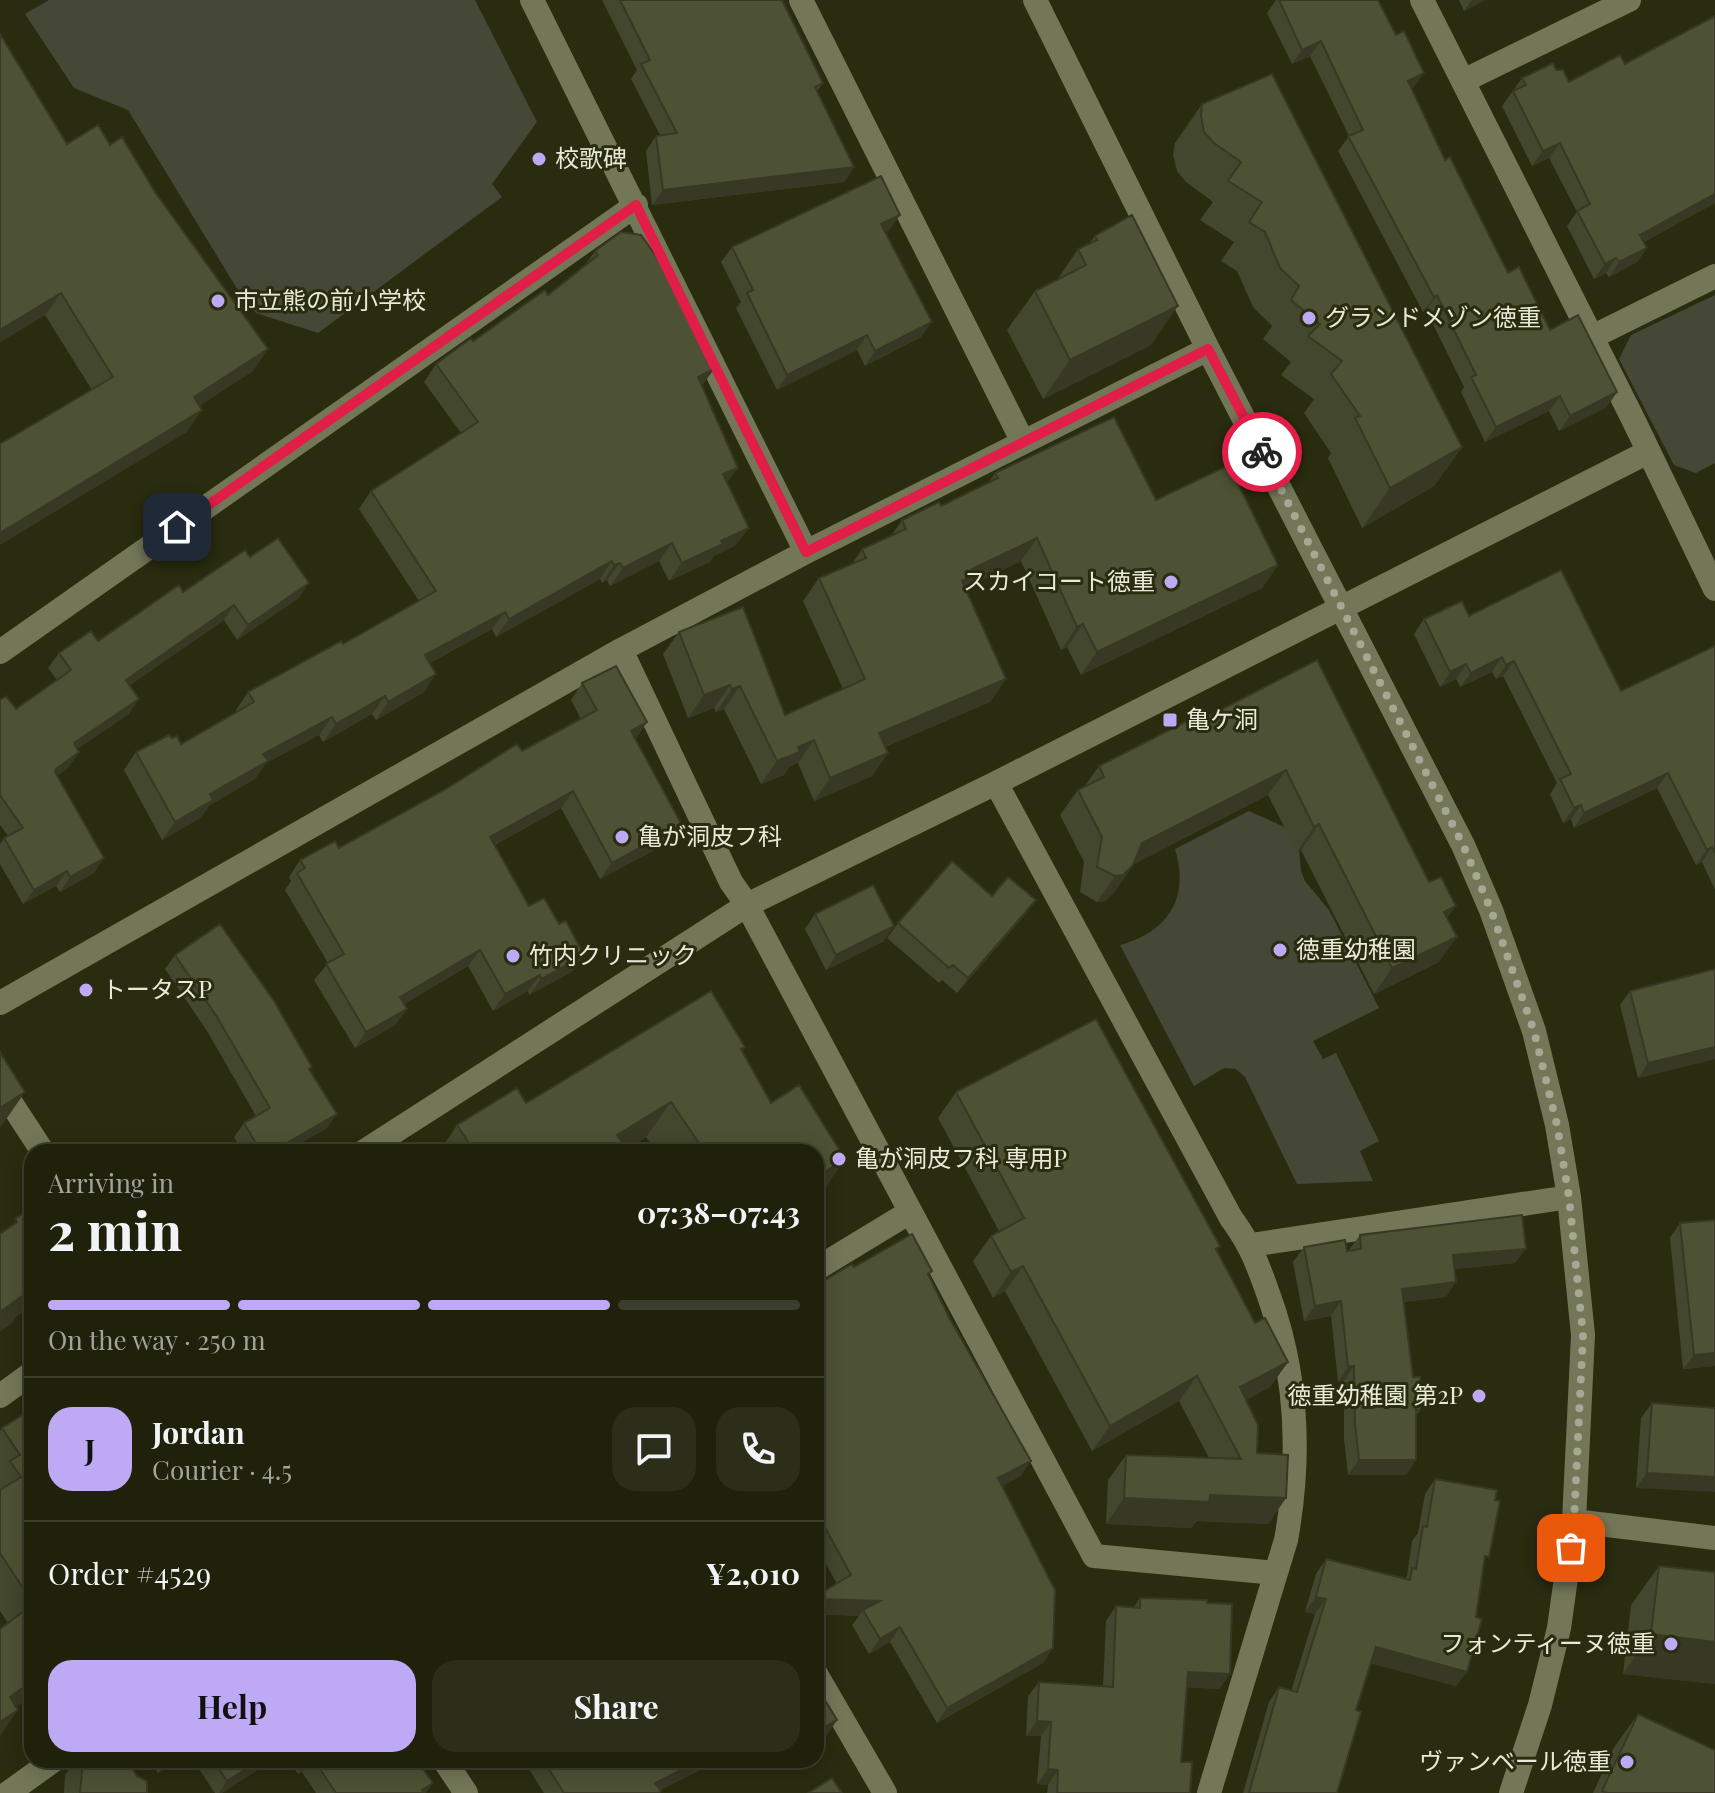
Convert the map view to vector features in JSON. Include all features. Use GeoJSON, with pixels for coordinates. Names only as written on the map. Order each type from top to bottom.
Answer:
{"type":"FeatureCollection","features":[{"type":"Feature","properties":{"kind":"street"},"geometry":{"type":"LineString","coordinates":[[532,0],[806,552]]}},
{"type":"Feature","properties":{"kind":"street"},"geometry":{"type":"LineString","coordinates":[[801,0],[1023,442]]}},
{"type":"Feature","properties":{"kind":"street"},"geometry":{"type":"LineString","coordinates":[[1422,0],[1715,589]]}},
{"type":"Feature","properties":{"kind":"street"},"geometry":{"type":"LineString","coordinates":[[1463,81],[1629,0]]}},
{"type":"Feature","properties":{"kind":"street"},"geometry":{"type":"LineString","coordinates":[[1042,3],[1208,349],[1463,845],[1491,910],[1534,1031],[1557,1125],[1569,1197],[1583,1335],[1574,1521],[1559,1628],[1540,1705],[1511,1793]]}},
{"type":"Feature","properties":{"kind":"street"},"geometry":{"type":"LineString","coordinates":[[0,652],[636,205]]}},
{"type":"Feature","properties":{"kind":"street"},"geometry":{"type":"LineString","coordinates":[[1592,337],[1715,276]]}},
{"type":"Feature","properties":{"kind":"street"},"geometry":{"type":"LineString","coordinates":[[0,1003],[621,650],[806,552],[1208,349]]}},
{"type":"Feature","properties":{"kind":"street"},"geometry":{"type":"LineString","coordinates":[[375,1144],[747,905],[996,783],[1648,452]]}},
{"type":"Feature","properties":{"kind":"street"},"geometry":{"type":"LineString","coordinates":[[621,650],[731,882],[747,905],[1094,1556],[1276,1573]]}},
{"type":"Feature","properties":{"kind":"street"},"geometry":{"type":"LineString","coordinates":[[996,783],[1231,1218],[1251,1245],[1281,1328],[1294,1400],[1297,1443],[1292,1507],[1286,1540],[1209,1793]]}},
{"type":"Feature","properties":{"kind":"street"},"geometry":{"type":"LineString","coordinates":[[0,1086],[38,1144]]}},
{"type":"Feature","properties":{"kind":"street"},"geometry":{"type":"LineString","coordinates":[[1251,1245],[1569,1197]]}},
{"type":"Feature","properties":{"kind":"street"},"geometry":{"type":"LineString","coordinates":[[824,1264],[910,1212]]}},
{"type":"Feature","properties":{"kind":"street"},"geometry":{"type":"LineString","coordinates":[[0,1396],[24,1379]]}},
{"type":"Feature","properties":{"kind":"street"},"geometry":{"type":"LineString","coordinates":[[1574,1521],[1715,1538]]}},
{"type":"Feature","properties":{"kind":"street"},"geometry":{"type":"LineString","coordinates":[[824,1688],[885,1793]]}},
{"type":"Feature","properties":{"kind":"street"},"geometry":{"type":"LineString","coordinates":[[8,1793],[43,1768]]}},
{"type":"Feature","properties":{"kind":"street"},"geometry":{"type":"LineString","coordinates":[[449,1768],[466,1793]]}},
{"type":"Feature","properties":{"kind":"green space"},"geometry":{"type":"Polygon","coordinates":[[[49,0],[475,0],[537,122],[492,184],[502,197],[318,333],[256,313],[236,287],[128,110],[74,88],[25,14],[49,0]]]}},
{"type":"Feature","properties":{"kind":"green space"},"geometry":{"type":"Polygon","coordinates":[[[1715,295],[1715,463],[1696,473],[1674,465],[1619,359],[1631,335],[1715,295]]]}},
{"type":"Feature","properties":{"kind":"green space"},"geometry":{"type":"Polygon","coordinates":[[[1249,811],[1289,829],[1299,849],[1305,881],[1329,910],[1379,1008],[1313,1041],[1323,1059],[1336,1053],[1379,1141],[1360,1151],[1373,1181],[1297,1184],[1245,1077],[1236,1069],[1224,1068],[1194,1086],[1120,945],[1151,931],[1171,910],[1179,883],[1175,849],[1249,811]]]}},
{"type":"Feature","properties":{"kind":"building"},"geometry":{"type":"Polygon","coordinates":[[[620,0],[782,0],[823,83],[815,87],[854,167],[663,190],[656,136],[677,133],[641,64],[650,60],[620,0]]]}},
{"type":"Feature","properties":{"kind":"building"},"geometry":{"type":"Polygon","coordinates":[[[1279,0],[1378,0],[1396,35],[1404,31],[1424,73],[1408,81],[1445,160],[1450,157],[1508,273],[1519,267],[1550,330],[1578,315],[1617,392],[1570,416],[1560,396],[1496,427],[1471,377],[1476,375],[1437,295],[1434,297],[1348,136],[1363,130],[1321,41],[1302,50],[1279,0]]]}},
{"type":"Feature","properties":{"kind":"building"},"geometry":{"type":"Polygon","coordinates":[[[1715,16],[1715,194],[1640,235],[1647,248],[1619,262],[1616,258],[1605,264],[1577,211],[1590,204],[1560,143],[1543,151],[1513,91],[1526,85],[1522,78],[1553,63],[1556,70],[1563,70],[1569,82],[1620,55],[1625,64],[1715,16]]]}},
{"type":"Feature","properties":{"kind":"building"},"geometry":{"type":"Polygon","coordinates":[[[0,34],[67,144],[98,125],[110,145],[122,137],[155,192],[268,349],[194,397],[202,410],[0,533],[0,444],[113,377],[61,293],[0,330],[0,34]]]}},
{"type":"Feature","properties":{"kind":"building"},"geometry":{"type":"Polygon","coordinates":[[[1272,74],[1462,447],[1390,488],[1355,418],[1360,416],[1331,374],[1342,361],[1308,336],[1320,324],[1291,300],[1299,286],[1280,268],[1265,232],[1249,222],[1262,202],[1228,181],[1241,162],[1204,132],[1202,104],[1272,74]]]}},
{"type":"Feature","properties":{"kind":"building"},"geometry":{"type":"Polygon","coordinates":[[[881,176],[900,215],[881,224],[932,322],[875,351],[867,335],[787,375],[747,293],[753,290],[732,247],[881,176]]]}},
{"type":"Feature","properties":{"kind":"building"},"geometry":{"type":"Polygon","coordinates":[[[1132,215],[1178,306],[1070,360],[1035,291],[1086,265],[1078,249],[1097,240],[1095,236],[1132,215]]]}},
{"type":"Feature","properties":{"kind":"building"},"geometry":{"type":"Polygon","coordinates":[[[621,232],[641,235],[681,291],[707,343],[703,345],[714,369],[698,377],[738,468],[723,474],[749,528],[682,563],[672,543],[623,568],[620,563],[614,565],[612,561],[509,619],[505,612],[425,655],[436,674],[388,702],[385,696],[336,724],[332,717],[263,754],[268,761],[210,794],[213,800],[175,822],[136,752],[169,735],[172,738],[177,736],[181,744],[254,702],[248,692],[341,641],[343,644],[436,591],[371,491],[478,422],[436,364],[545,290],[548,295],[598,255],[595,251],[621,232]]]}},
{"type":"Feature","properties":{"kind":"building"},"geometry":{"type":"Polygon","coordinates":[[[1114,417],[1156,500],[1229,465],[1278,565],[1097,652],[1083,624],[1077,627],[1037,538],[972,569],[975,574],[962,581],[1006,679],[879,733],[888,753],[830,778],[814,740],[798,747],[800,752],[777,761],[740,686],[732,689],[730,685],[704,695],[679,632],[743,607],[785,715],[865,679],[819,578],[866,558],[862,549],[906,529],[902,520],[939,502],[941,506],[998,478],[995,473],[1114,417]]]}},
{"type":"Feature","properties":{"kind":"building"},"geometry":{"type":"Polygon","coordinates":[[[278,538],[309,583],[248,625],[234,605],[126,680],[139,699],[74,743],[79,752],[55,772],[104,858],[70,877],[67,871],[34,890],[4,838],[23,828],[0,795],[0,700],[6,696],[16,709],[71,670],[59,653],[91,631],[98,641],[179,585],[183,592],[245,550],[250,557],[278,538]]]}},
{"type":"Feature","properties":{"kind":"building"},"geometry":{"type":"Polygon","coordinates":[[[1561,570],[1621,691],[1715,646],[1715,853],[1712,847],[1707,850],[1668,773],[1584,813],[1581,805],[1574,808],[1560,779],[1571,774],[1514,661],[1506,665],[1502,657],[1471,673],[1466,664],[1450,672],[1424,619],[1462,601],[1469,616],[1561,570]]]}},
{"type":"Feature","properties":{"kind":"building"},"geometry":{"type":"Polygon","coordinates":[[[1317,660],[1429,882],[1441,877],[1456,906],[1444,912],[1457,937],[1392,968],[1319,824],[1314,827],[1286,770],[1142,843],[1133,865],[1123,875],[1115,876],[1097,867],[1102,837],[1078,790],[1104,777],[1099,766],[1203,713],[1205,718],[1317,660]]]}},
{"type":"Feature","properties":{"kind":"building"},"geometry":{"type":"Polygon","coordinates":[[[616,666],[647,722],[631,731],[682,825],[612,863],[573,791],[490,837],[529,906],[544,898],[559,924],[566,921],[584,955],[541,979],[540,975],[505,994],[480,950],[400,997],[407,1009],[366,1032],[326,964],[344,954],[297,873],[305,868],[300,860],[335,841],[339,848],[446,789],[517,744],[522,751],[597,710],[582,683],[616,666]]]}},
{"type":"Feature","properties":{"kind":"building"},"geometry":{"type":"Polygon","coordinates":[[[952,861],[992,896],[1008,877],[1036,900],[968,978],[953,965],[949,968],[898,923],[952,861]]]}},
{"type":"Feature","properties":{"kind":"building"},"geometry":{"type":"Polygon","coordinates":[[[873,885],[894,926],[836,955],[815,914],[873,885]]]}},
{"type":"Feature","properties":{"kind":"building"},"geometry":{"type":"Polygon","coordinates":[[[220,924],[274,1001],[312,1067],[309,1069],[337,1114],[285,1144],[256,1144],[244,1123],[270,1108],[217,1017],[175,955],[220,924]]]}},
{"type":"Feature","properties":{"kind":"building"},"geometry":{"type":"Polygon","coordinates":[[[1715,969],[1715,1047],[1648,1063],[1630,991],[1715,969]]]}},
{"type":"Feature","properties":{"kind":"building"},"geometry":{"type":"Polygon","coordinates":[[[711,991],[745,1047],[741,1049],[771,1103],[799,1085],[845,1159],[824,1172],[824,1144],[700,1144],[671,1102],[617,1135],[623,1144],[470,1144],[457,1125],[517,1088],[526,1103],[711,991]]]}},
{"type":"Feature","properties":{"kind":"building"},"geometry":{"type":"Polygon","coordinates":[[[1096,1019],[1220,1246],[1216,1249],[1255,1323],[1265,1318],[1288,1362],[1240,1387],[1258,1425],[1257,1453],[1288,1455],[1286,1498],[1210,1495],[1209,1502],[1124,1498],[1126,1455],[1241,1459],[1197,1376],[1110,1426],[1023,1266],[1011,1272],[991,1236],[1024,1218],[956,1092],[1096,1019]]]}},
{"type":"Feature","properties":{"kind":"building"},"geometry":{"type":"Polygon","coordinates":[[[0,1052],[25,1092],[0,1108],[0,1052]]]}},
{"type":"Feature","properties":{"kind":"building"},"geometry":{"type":"Polygon","coordinates":[[[24,1213],[24,1295],[0,1312],[0,1234],[17,1222],[15,1219],[24,1213]]]}},
{"type":"Feature","properties":{"kind":"building"},"geometry":{"type":"Polygon","coordinates":[[[1522,1215],[1526,1249],[1453,1255],[1456,1282],[1402,1289],[1413,1377],[1420,1377],[1420,1410],[1416,1410],[1416,1460],[1359,1460],[1354,1366],[1348,1367],[1341,1301],[1315,1306],[1304,1247],[1345,1240],[1347,1251],[1361,1249],[1360,1235],[1522,1215]]]}},
{"type":"Feature","properties":{"kind":"building"},"geometry":{"type":"Polygon","coordinates":[[[1715,1220],[1715,1353],[1694,1355],[1680,1223],[1715,1220]]]}},
{"type":"Feature","properties":{"kind":"building"},"geometry":{"type":"Polygon","coordinates":[[[912,1234],[932,1271],[928,1274],[950,1319],[1031,1461],[998,1478],[1055,1590],[1053,1648],[947,1708],[900,1627],[880,1639],[863,1610],[880,1601],[824,1599],[824,1591],[851,1575],[824,1526],[824,1280],[852,1264],[854,1267],[912,1234]]]}},
{"type":"Feature","properties":{"kind":"building"},"geometry":{"type":"Polygon","coordinates":[[[1652,1403],[1715,1408],[1715,1477],[1647,1473],[1652,1403]]]}},
{"type":"Feature","properties":{"kind":"building"},"geometry":{"type":"Polygon","coordinates":[[[24,1414],[24,1590],[0,1553],[0,1490],[21,1477],[10,1461],[20,1455],[2,1428],[24,1414]]]}},
{"type":"Feature","properties":{"kind":"building"},"geometry":{"type":"Polygon","coordinates":[[[1435,1479],[1497,1490],[1495,1500],[1500,1501],[1489,1557],[1485,1556],[1476,1617],[1482,1619],[1467,1672],[1376,1647],[1356,1710],[1361,1712],[1337,1793],[1249,1793],[1279,1687],[1297,1692],[1326,1599],[1316,1597],[1326,1559],[1410,1580],[1412,1568],[1416,1569],[1423,1526],[1427,1527],[1435,1479]]]}},
{"type":"Feature","properties":{"kind":"building"},"geometry":{"type":"Polygon","coordinates":[[[1659,1566],[1715,1572],[1715,1642],[1651,1634],[1659,1566]]]}},
{"type":"Feature","properties":{"kind":"building"},"geometry":{"type":"Polygon","coordinates":[[[1140,1598],[1232,1604],[1230,1674],[1188,1672],[1181,1762],[1192,1762],[1190,1793],[1057,1793],[1058,1770],[1048,1769],[1051,1722],[1037,1721],[1039,1682],[1113,1687],[1116,1606],[1140,1608],[1140,1598]]]}},
{"type":"Feature","properties":{"kind":"building"},"geometry":{"type":"Polygon","coordinates":[[[24,1611],[24,1687],[10,1697],[18,1710],[0,1722],[0,1629],[24,1611]]]}},
{"type":"Feature","properties":{"kind":"building"},"geometry":{"type":"Polygon","coordinates":[[[824,1699],[837,1720],[824,1727],[824,1699]]]}},
{"type":"Feature","properties":{"kind":"building"},"geometry":{"type":"Polygon","coordinates":[[[1638,1714],[1715,1750],[1715,1793],[1602,1791],[1638,1714]]]}},
{"type":"Feature","properties":{"kind":"building"},"geometry":{"type":"Polygon","coordinates":[[[82,1768],[132,1768],[137,1776],[147,1781],[147,1793],[80,1793],[82,1768]]]}},
{"type":"Feature","properties":{"kind":"building"},"geometry":{"type":"Polygon","coordinates":[[[218,1768],[247,1768],[227,1781],[218,1768]]]}},
{"type":"Feature","properties":{"kind":"building"},"geometry":{"type":"Polygon","coordinates":[[[319,1768],[423,1768],[433,1783],[422,1790],[423,1793],[336,1793],[319,1768]]]}},
{"type":"Feature","properties":{"kind":"building"},"geometry":{"type":"Polygon","coordinates":[[[548,1768],[685,1768],[655,1783],[661,1791],[658,1793],[564,1793],[548,1768]]]}},
{"type":"Feature","properties":{"kind":"building"},"geometry":{"type":"Polygon","coordinates":[[[832,1778],[842,1793],[808,1793],[832,1778]]]}},
{"type":"Feature","properties":{"kind":"way so far"},"geometry":{"type":"LineString","coordinates":[[1262,452],[1463,845],[1491,910],[1534,1031],[1557,1125],[1569,1197],[1583,1335],[1571,1548]]}},
{"type":"Feature","properties":{"kind":"place","name":"校歌碑"},"geometry":{"type":"Point","coordinates":[539,159]}},
{"type":"Feature","properties":{"kind":"place","name":"市立熊の前小学校"},"geometry":{"type":"Point","coordinates":[218,301]}},
{"type":"Feature","properties":{"kind":"place","name":"グランドメゾン徳重"},"geometry":{"type":"Point","coordinates":[1309,318]}},
{"type":"Feature","properties":{"kind":"place","name":"スカイコート徳重"},"geometry":{"type":"Point","coordinates":[1171,582]}},
{"type":"Feature","properties":{"kind":"place","name":"亀ケ洞"},"geometry":{"type":"Point","coordinates":[1170,720]}},
{"type":"Feature","properties":{"kind":"place","name":"亀が洞皮フ科"},"geometry":{"type":"Point","coordinates":[622,837]}},
{"type":"Feature","properties":{"kind":"place","name":"徳重幼稚園"},"geometry":{"type":"Point","coordinates":[1280,950]}},
{"type":"Feature","properties":{"kind":"place","name":"竹内クリニック"},"geometry":{"type":"Point","coordinates":[513,956]}},
{"type":"Feature","properties":{"kind":"place","name":"トータスP"},"geometry":{"type":"Point","coordinates":[86,990]}},
{"type":"Feature","properties":{"kind":"place","name":"亀が洞皮フ科 専用P"},"geometry":{"type":"Point","coordinates":[839,1159]}},
{"type":"Feature","properties":{"kind":"place","name":"徳重幼稚園 第2P"},"geometry":{"type":"Point","coordinates":[1479,1396]}},
{"type":"Feature","properties":{"kind":"place","name":"フォンティーヌ徳重"},"geometry":{"type":"Point","coordinates":[1671,1644]}},
{"type":"Feature","properties":{"kind":"place","name":"ヴァンベール徳重"},"geometry":{"type":"Point","coordinates":[1627,1762]}},
{"type":"Feature","properties":{"kind":"route"},"geometry":{"type":"LineString","coordinates":[[177,527],[636,205],[806,552],[1208,349],[1262,452]]}}]}
